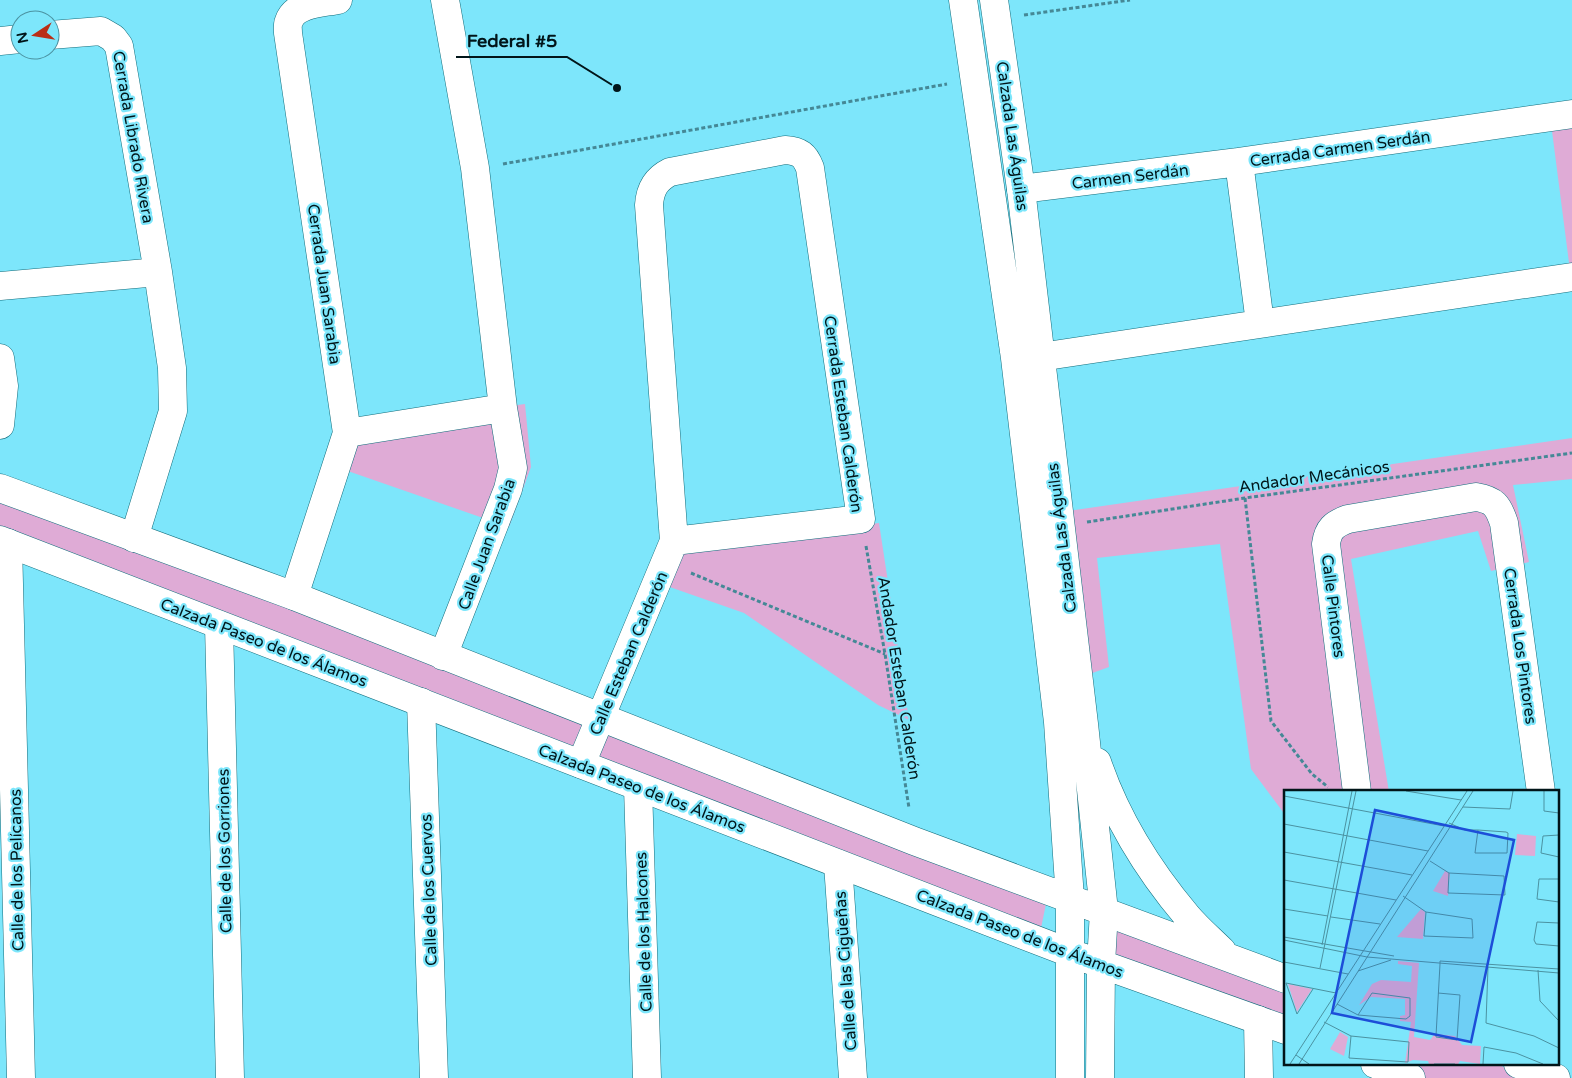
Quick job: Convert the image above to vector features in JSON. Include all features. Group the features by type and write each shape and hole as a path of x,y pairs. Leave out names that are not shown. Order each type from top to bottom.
{"street":[{"name":"Cerrada Juan Sarabia","path":"294,596 347,433 288,33 288,21 300,8 338,0"},
{"path":"347,433 503,408 475,168 444,0"},
{"name":"Calzada Las Águilas","path":"963,0 974,79 1059,526 1084,724 1104,911 1101,964 1100,1078"},
{"name":"Calzada Las Águilas","path":"996,9 1021,189 1028,357 1058,722 1070,899 1070,1078"},
{"name":"Cerrada Librado Rivera","path":"60,34 101,31 114,38 119,46 158,272 172,368 173,411 134,538"},
{"name":"Cerrada Carmen Serdán","path":"1260,323 1239,162 1572,114"},
{"name":"Cerrada Esteban Calderón","path":"785,150 801,152 806,157 810,168 861,519 670,551 649,196 660,177 670,172 785,150"},
{"name":"Carmen Serdán","path":"1021,189 1239,162"},
{"path":"0,286 158,272"},
{"path":"1028,357 1572,277"},
{"path":"0,358 4,386 0,425"},
{"name":"Calle Juan Sarabia","path":"443,656 508,489 513,468 503,408"},
{"path":"0,488 294,596 914,841 1284,978"},
{"name":"Calle Pintores","path":"1357,790 1326,544 1328,534 1336,523 1348,519 1476,497 1494,502"},
{"name":"Cerrada Los Pintores","path":"1494,502 1504,522 1541,790"},
{"name":"Calzada Paseo de los Álamos","path":"4,541 1070,953 1284,1029"},
{"name":"Calle de los Pelícanos","path":"4,541 21,1078"},
{"name":"Calle Esteban Calderón","path":"581,764 670,551"},
{"name":"Calle de los Gorriones","path":"219,624 230,1078"},
{"name":"Calle de los Cuervos","path":"421,702 434,1078"},
{"path":"1084,724 1102,776 1125,827 1154,874 1188,918 1229,958"},
{"name":"Calle de los Halcones","path":"638,787 647,1078"},
{"name":"Calle de las Cigüeñas","path":"838,864 853,1078"},
{"path":"1258,1020 1260,1078"},
{"path":"1380,1066 1411,1078"},
{"path":"1523,1066 1556,1078"}],"path":[{"path":"996,9 1130,0"},
{"path":"475,168 974,79"},
{"name":"Andador Mecánicos","path":"1059,526 1245,498 1572,453"},
{"path":"1245,498 1271,722 1312,774 1332,790"},
{"name":"Andador Esteban Calderón","path":"861,519 885,654 914,841"},
{"path":"670,551 885,654"}],"shaded area":[{"path":"1572,106 1572,286 1552,131"},
{"path":"525,404 531,467 509,527 342,469 353,427"},
{"path":"1572,438 1572,479 1513,485 1529,562 1491,571 1478,531 1351,559 1389,790 1284,790 1284,813 1251,769 1220,544 1097,558 1109,667 1087,675 1068,511"},
{"path":"0,497 1047,899 1040,933 0,531"},
{"path":"879,523 909,720 878,705 744,613 664,585 677,548"},
{"path":"1111,922 1284,985 1284,1025 1109,959"},
{"path":"1393,1066 1501,1066 1533,1078 1424,1078"}],"place":[{"name":"Federal #5","path":"617,88"}]}
